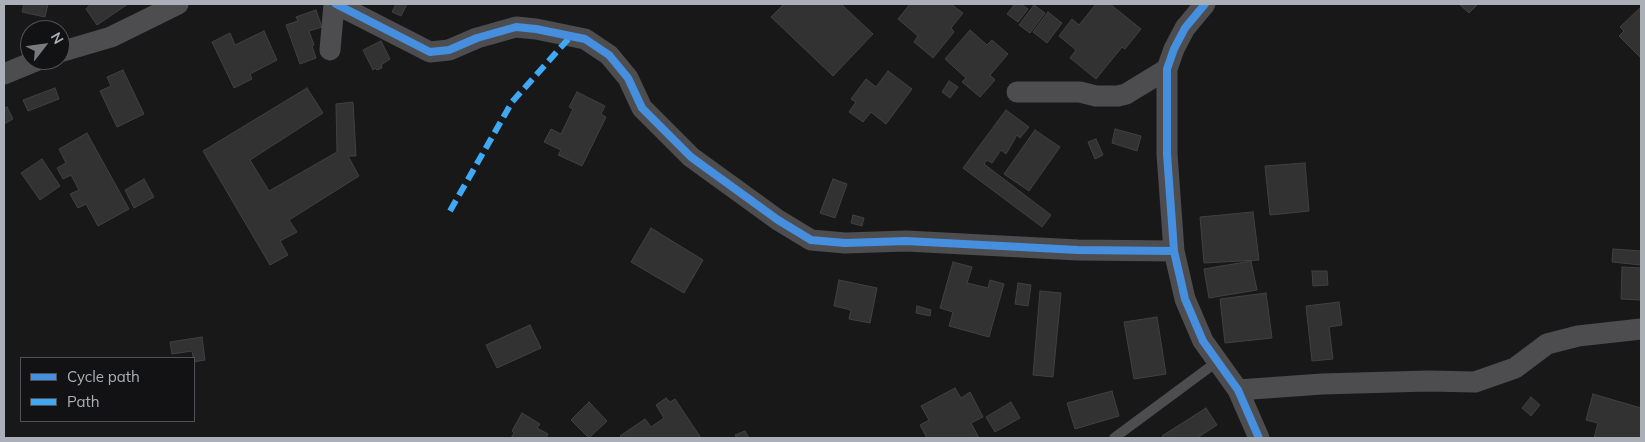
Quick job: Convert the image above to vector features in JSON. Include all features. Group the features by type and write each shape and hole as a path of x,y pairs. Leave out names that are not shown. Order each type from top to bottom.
{"street":[{"path":"70,49 111,37 178,4"},
{"path":"330,50 335,4 430,52 449,50 476,38 516,27 585,39 609,55 628,78 642,108 691,157 778,220 811,240 845,243 906,241 1078,250 1174,251"},
{"path":"1205,4 1185,28 1174,49 1167,69 1167,154 1174,251 1184,299 1203,341 1238,390 1260,438"},
{"path":"4,74 20,67"},
{"path":"1018,92 1080,92 1096,96 1118,96 1126,94 1167,69"},
{"path":"1238,390 1322,384 1418,381 1475,382 1515,368 1548,344 1578,336 1641,329"}],"lane":[{"path":"1114,438 1218,361"}],"building":[{"path":"24,4 48,4 45,17 22,12"},
{"path":"89,4 128,4 97,25 86,9"},
{"path":"396,4 407,4 401,16 392,12"},
{"path":"784,4 841,4 873,34 833,76 771,17"},
{"path":"910,4 951,4 963,13 951,28 954,32 933,58 914,42 918,36 898,19"},
{"path":"1015,4 1021,4 1028,9 1018,22 1007,14"},
{"path":"1096,4 1110,4 1141,29 1125,49 1122,47 1096,79 1070,58 1076,50 1059,36 1072,19 1079,25"},
{"path":"1459,4 1478,4 1469,13"},
{"path":"1034,5 1045,13 1030,33 1019,25"},
{"path":"1641,7 1640,57 1619,36 1624,31 1620,27"},
{"path":"316,10 322,27 309,31 316,58 300,64 286,25 298,21 296,17"},
{"path":"1048,12 1062,23 1047,43 1033,32"},
{"path":"970,30 987,45 992,40 1008,54 990,75 995,80 980,97 962,82 966,78 945,59"},
{"path":"264,31 277,60 250,74 252,79 234,88 212,42 230,33 235,45"},
{"path":"381,41 390,59 381,65 382,68 377,70 375,68 373,70 363,50"},
{"path":"123,70 144,114 117,127 100,91 111,86 107,77"},
{"path":"888,71 912,89 886,124 871,112 863,122 849,112 856,102 851,99 866,79 876,87"},
{"path":"949,81 958,87 950,98 942,92"},
{"path":"55,88 59,99 28,111 23,100"},
{"path":"307,88 323,113 250,160 269,191 337,152 336,104 353,102 356,156 348,156 359,176 289,220 297,232 280,241 288,255 270,265 203,151"},
{"path":"577,92 605,106 601,114 606,117 582,166 558,155 561,150 544,142 551,129 561,134 573,109 569,107"},
{"path":"7,107 13,119 4,124 4,108"},
{"path":"1006,110 1029,127 1020,138 1017,135 1006,154 1001,150 992,163 987,160 984,164 1051,215 1042,227 963,168"},
{"path":"1115,129 1141,136 1137,151 1112,143"},
{"path":"1035,130 1060,147 1029,191 1004,174"},
{"path":"87,133 129,209 98,226 86,204 78,208 70,194 79,190 71,175 63,179 57,168 66,163 59,149"},
{"path":"1096,139 1103,155 1095,159 1088,142"},
{"path":"42,159 60,186 40,200 21,173"},
{"path":"1305,163 1309,211 1270,215 1265,166"},
{"path":"144,179 154,197 134,208 125,190"},
{"path":"833,179 847,184 835,218 820,213"},
{"path":"1253,212 1259,260 1204,263 1200,217"},
{"path":"853,215 864,218 862,226 851,223"},
{"path":"651,228 703,260 684,293 631,262"},
{"path":"1613,249 1641,251 1641,265 1612,262"},
{"path":"1251,261 1257,290 1209,298 1204,269"},
{"path":"953,262 972,267 967,283 988,288 990,280 1004,284 989,337 949,326 953,312 940,308"},
{"path":"1622,267 1641,268 1641,300 1621,299"},
{"path":"1312,271 1327,271 1328,285 1313,286"},
{"path":"839,280 877,288 870,323 849,319 851,310 834,306"},
{"path":"1018,283 1031,285 1028,306 1015,304"},
{"path":"1040,291 1061,293 1053,377 1033,375"},
{"path":"1266,293 1272,338 1225,343 1220,299"},
{"path":"1339,302 1342,325 1329,327 1333,359 1312,361 1306,306"},
{"path":"917,306 931,310 930,316 916,313"},
{"path":"1157,317 1166,374 1134,379 1124,322"},
{"path":"530,325 541,348 497,368 486,345"},
{"path":"202,337 205,360 195,362 192,351 172,354 170,342"},
{"path":"955,388 961,398 970,392 983,417 971,423 979,438 927,438 920,425 929,420 921,406"},
{"path":"1112,391 1119,416 1075,429 1067,403"},
{"path":"1593,394 1641,408 1641,438 1594,438 1598,423 1586,420"},
{"path":"1531,397 1540,405 1531,416 1522,408"},
{"path":"666,398 670,402 675,399 701,438 622,438 620,436 645,419 651,427 664,418 656,405"},
{"path":"589,402 607,421 589,438 571,420"},
{"path":"1011,402 1020,418 995,432 986,417"},
{"path":"1206,408 1217,425 1197,438 1164,438 1162,436"},
{"path":"522,413 540,424 537,428 548,434 546,438 511,438 514,433 512,431"},
{"path":"745,431 749,438 737,438 735,435"}],"marked path":[{"path":"450,211 512,102 571,36"}],"cycle path":[{"path":"336,4 430,52 449,50 477,38 516,27 585,39 609,55 628,78 642,108 691,157 778,220 811,240 845,243 906,241 1078,250 1174,251"},
{"path":"1205,4 1185,28 1174,49 1167,69 1167,154 1174,251 1185,299 1203,341 1238,390 1259,438"}]}
